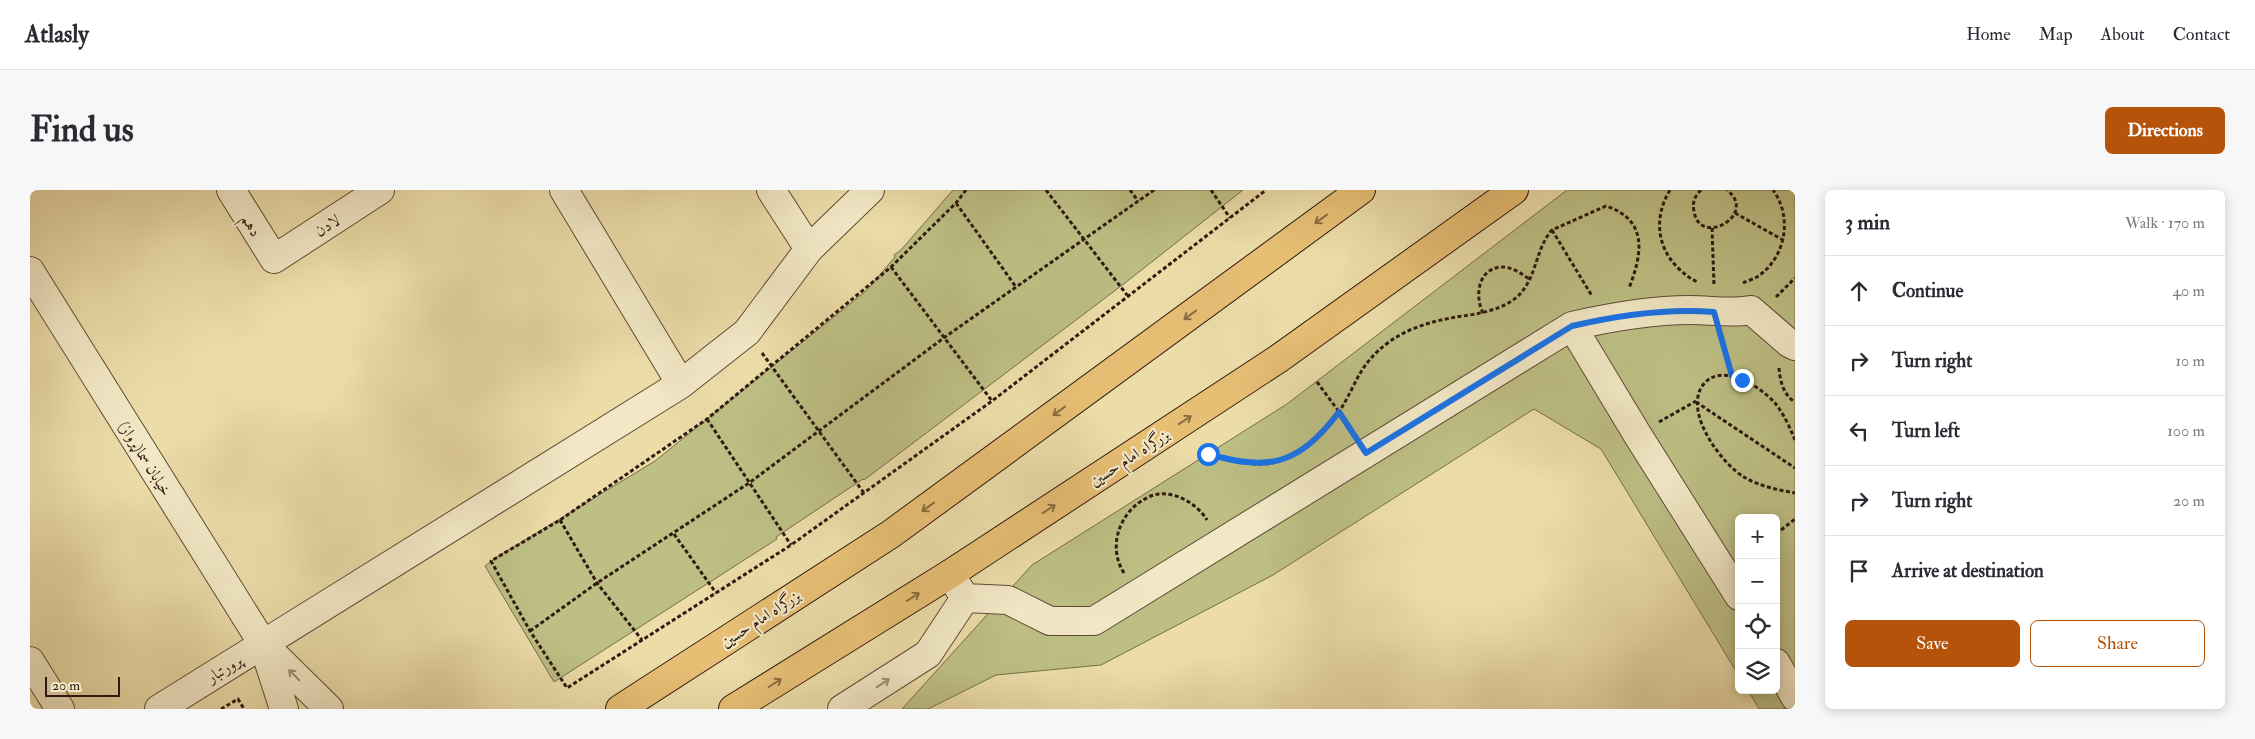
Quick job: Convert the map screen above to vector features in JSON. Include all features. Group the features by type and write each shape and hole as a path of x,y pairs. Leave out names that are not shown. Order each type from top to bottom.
{"highway":[{"name":"بزرگراه امام حسین","path":"620,709 891,534 1361,190"},
{"name":"بزرگراه امام حسین","path":"733,709 950,574 1278,359 1514,190"}],"street":[{"name":"دهم","path":"231,190 274,260"},
{"name":"لادن","path":"274,260 380,190"},
{"path":"564,190 681,384"},
{"path":"771,190 809,249"},
{"name":"پرورتبار","path":"159,709 681,384 747,332 809,249 870,190"},
{"name":"خیابان سما(پرواز)","path":"30,272 263,644"},
{"path":"965,598 1008,600 1050,621 1094,621 1572,326 1606,318 1691,310 1717,295 1733,313 1751,310 1789,343 1788,354"},
{"path":"1572,326 1637,434 1735,590"},
{"path":"950,574 965,598"},
{"path":"842,709 928,654 965,598"},
{"path":"263,644 284,709"},
{"path":"263,644 329,709"},
{"path":"30,661 60,709"},
{"path":"1780,670 1795,697"}],"path":[{"path":"966,190 956,203 891,268 707,419 560,520 491,561 530,631 567,688 791,545 992,401 1127,295 1266,190"},
{"path":"1046,190 1127,295"},
{"path":"1130,190 1138,201"},
{"path":"530,631 597,583 749,483 945,337 1154,190"},
{"path":"1211,190 1230,218"},
{"path":"1670,190 1662,203 1659,235 1669,259 1691,280 1717,295"},
{"path":"1701,190 1693,203 1694,214 1702,224 1712,228 1718,228 1728,223 1735,213 1736,203 1732,194 1727,190"},
{"path":"1741,283 1757,277 1774,260 1783,240 1785,220 1780,199 1773,190"},
{"path":"956,203 1016,287"},
{"path":"1208,454 1233,461 1265,464 1298,453 1321,435 1339,412 1362,368 1391,341 1412,329 1438,321 1483,313 1517,296 1530,279 1546,237 1552,230 1606,206 1618,210 1628,217 1638,235 1640,248 1636,270 1628,290 1606,318"},
{"path":"1735,213 1783,240"},
{"path":"1712,228 1717,295 1732,376"},
{"path":"1552,230 1588,289"},
{"path":"1483,313 1478,298 1478,291 1486,274 1500,267 1507,268 1530,279"},
{"path":"891,268 992,401"},
{"path":"747,332 864,492"},
{"path":"1788,354 1779,369 1782,385 1795,402"},
{"path":"1663,420 1696,401 1702,387 1708,380 1715,377 1732,376 1750,383 1776,404 1795,440"},
{"path":"1316,382 1339,412 1366,453"},
{"path":"1696,401 1795,466"},
{"path":"1696,401 1701,420 1711,442 1725,461 1744,477 1776,489 1795,493"},
{"path":"707,419 791,545"},
{"path":"1137,594 1121,568 1116,556 1116,544 1119,528 1129,511 1152,495 1169,495 1190,501 1203,513 1221,543"},
{"path":"1780,531 1795,519"},
{"path":"560,520 597,583 642,640"},
{"path":"674,534 716,593"},
{"path":"220,709 238,699 244,709"}],"green space":[{"path":"953,190 1243,190 1125,283 864,480 776,537 777,539 554,682 485,566 655,461 866,291 895,257 894,255 901,250"},
{"path":"1567,190 1795,190 1795,709 1759,709 1750,694 1780,694 1780,514 1735,514 1735,669 1601,449 1534,409 1273,575 1101,665 996,675 928,709 902,709 1032,565 1287,404"}],"route":[{"path":"1208,454 1233,461 1265,464 1298,453 1321,435 1339,412 1357,436 1366,453 1572,326 1606,318 1655,312 1691,310 1714,312 1732,376 1742,380"}]}
